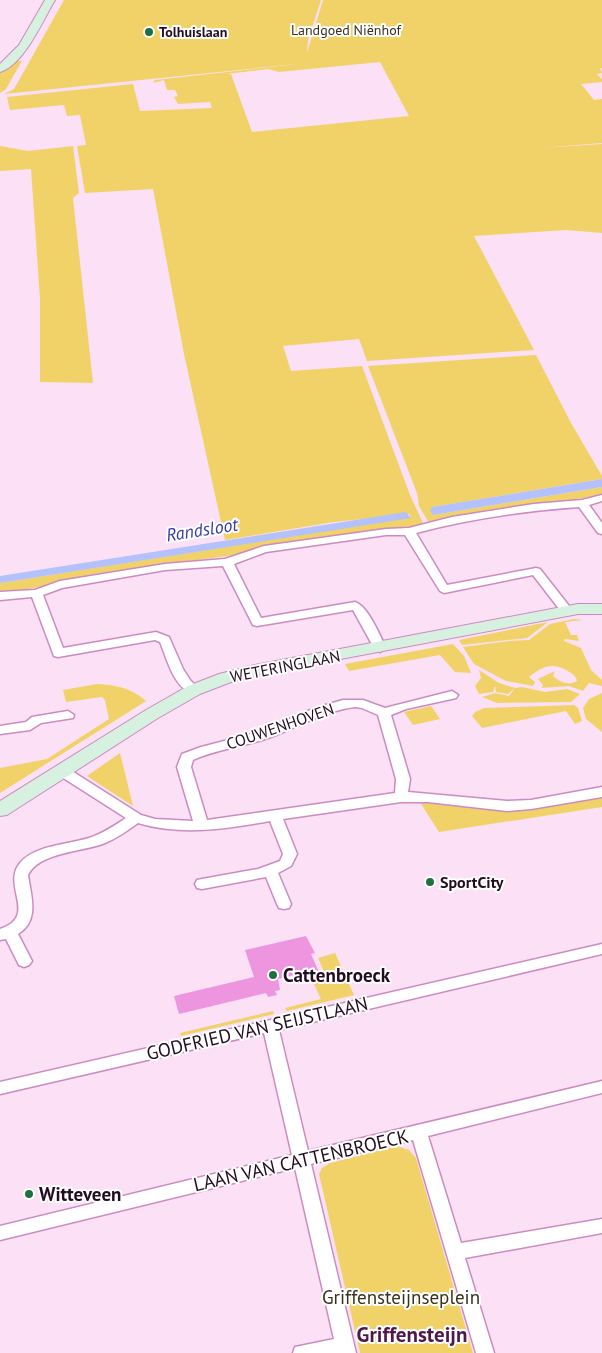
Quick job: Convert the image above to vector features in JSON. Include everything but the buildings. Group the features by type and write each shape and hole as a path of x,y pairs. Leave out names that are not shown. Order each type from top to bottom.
{"street":[{"path":"0,69 12,59 25,43 50,0"},
{"path":"0,596 38,593 60,585 156,569 227,562 264,549 386,532 409,531 452,520 534,507 582,503 602,498"},
{"path":"582,503 602,531"},
{"path":"409,531 444,589 536,571 567,611"},
{"path":"227,562 257,622 355,606 359,609 380,648"},
{"path":"38,593 58,653 156,636 161,637 165,640 185,682 194,690"},
{"name":"WETERINGLAAN","path":"0,810 144,719 194,690 225,678 255,670 380,648 567,611 602,609"},
{"path":"401,797 403,779 384,713 403,706 452,695"},
{"name":"COUWENHOVEN","path":"200,825 184,767 187,757 200,751 265,735 314,712 333,706 358,703 369,705 384,713"},
{"path":"0,730 30,726 37,720 68,715"},
{"path":"62,771 136,818 157,824 200,825 401,797 421,796 484,805 510,806 602,792"},
{"path":"202,884 270,870 289,860 290,854 275,816"},
{"path":"4,934 16,929 25,920 26,914 21,875 22,870 29,862 40,856 100,840 136,818"},
{"path":"270,870 284,904"},
{"path":"4,934 16,943 24,961"},
{"name":"GODFRIED VAN SEIJSTLAAN","path":"0,1088 602,949"},
{"path":"270,1025 346,1349 302,1353"},
{"name":"LAAN VAN CATTENBROECK","path":"0,1233 302,1158 602,1087"},
{"path":"418,1132 485,1353"},
{"path":"454,1252 602,1226"}],"green space":[{"name":"Landgoed Niënhof","path":"64,0 321,0 308,40 307,53 323,0 602,0 602,68 600,68 602,73 597,74 602,79 602,82 581,84 594,100 602,99 602,143 540,148 602,144 602,233 566,230 474,236 534,350 367,361 359,339 283,346 291,371 362,366 410,495 423,523 422,525 310,540 228,556 165,564 96,575 24,590 0,592 0,583 411,517 409,514 334,522 225,540 184,354 153,189 85,193 77,146 86,145 80,115 67,116 64,105 10,110 7,97 133,84 140,111 212,108 210,102 178,104 174,97 178,96 175,90 167,90 164,80 153,83 155,80 306,63 4,94 14,89","holes":["380,62 409,116 252,132 231,74 226,74 268,69 279,72"]},
{"path":"18,61 22,61 6,89 0,93 0,72"},
{"path":"0,146 28,151 73,146 79,193 73,198 93,383 40,382 40,299 31,169 0,171"},
{"path":"536,355 602,479 432,507 433,515 602,487 602,495 429,523 419,506 417,493 368,366"},
{"path":"574,619 583,620 565,622 571,635 577,635 579,641 565,639 564,641 581,648 591,670 602,680 602,686 589,683 583,691 569,686 541,688 543,685 538,679 555,671 553,676 561,682 571,683 577,681 566,670 556,666 542,668 529,677 535,682 533,686 506,681 474,664 463,647 529,640 550,624"},
{"path":"548,622 527,638 462,645 459,640"},
{"path":"453,644 464,656 471,673 455,672 440,655 349,671 345,664"},
{"path":"479,670 499,683 515,688 508,694 496,692 495,686 493,692 479,694 475,686 481,678"},
{"path":"97,684 123,688 135,693 146,701 0,793 0,768 47,759 109,719 105,700 102,697 66,702 63,690"},
{"path":"522,687 545,692 567,689 580,694 571,702 497,703 482,697 495,693 509,696 515,688"},
{"path":"602,693 602,732 586,719 583,708 589,699"},
{"path":"574,705 578,708 582,721 575,724 566,711 482,728 472,716 475,712 484,708"},
{"path":"431,706 440,719 413,725 404,712"},
{"path":"120,753 133,806 87,776"},
{"path":"602,796 602,807 439,832 418,799 468,806"},
{"path":"335,953 354,995 287,1011 285,1008 321,999 313,982 305,984 303,979 325,974 318,958"},
{"path":"273,1011 274,1014 181,1036 180,1033"},
{"name":"Griffensteijnseplein","path":"397,1146 409,1150 416,1158 473,1353 360,1353 319,1174 322,1168 330,1163"}],"water":[{"path":"602,479 602,487 433,515 430,511 432,507"},
{"path":"406,512 411,518 0,583 0,576"}],"place":[{"name":"Tolhuislaan","path":"149,32"},
{"name":"SportCity","path":"430,882"},
{"name":"Cattenbroeck","path":"273,975"},
{"name":"Witteveen","path":"29,1194"}],"district":[{"name":"Griffensteijn","path":"412,1335"}],"water label":[{"name":"Randsloot","path":"202,530"}]}
